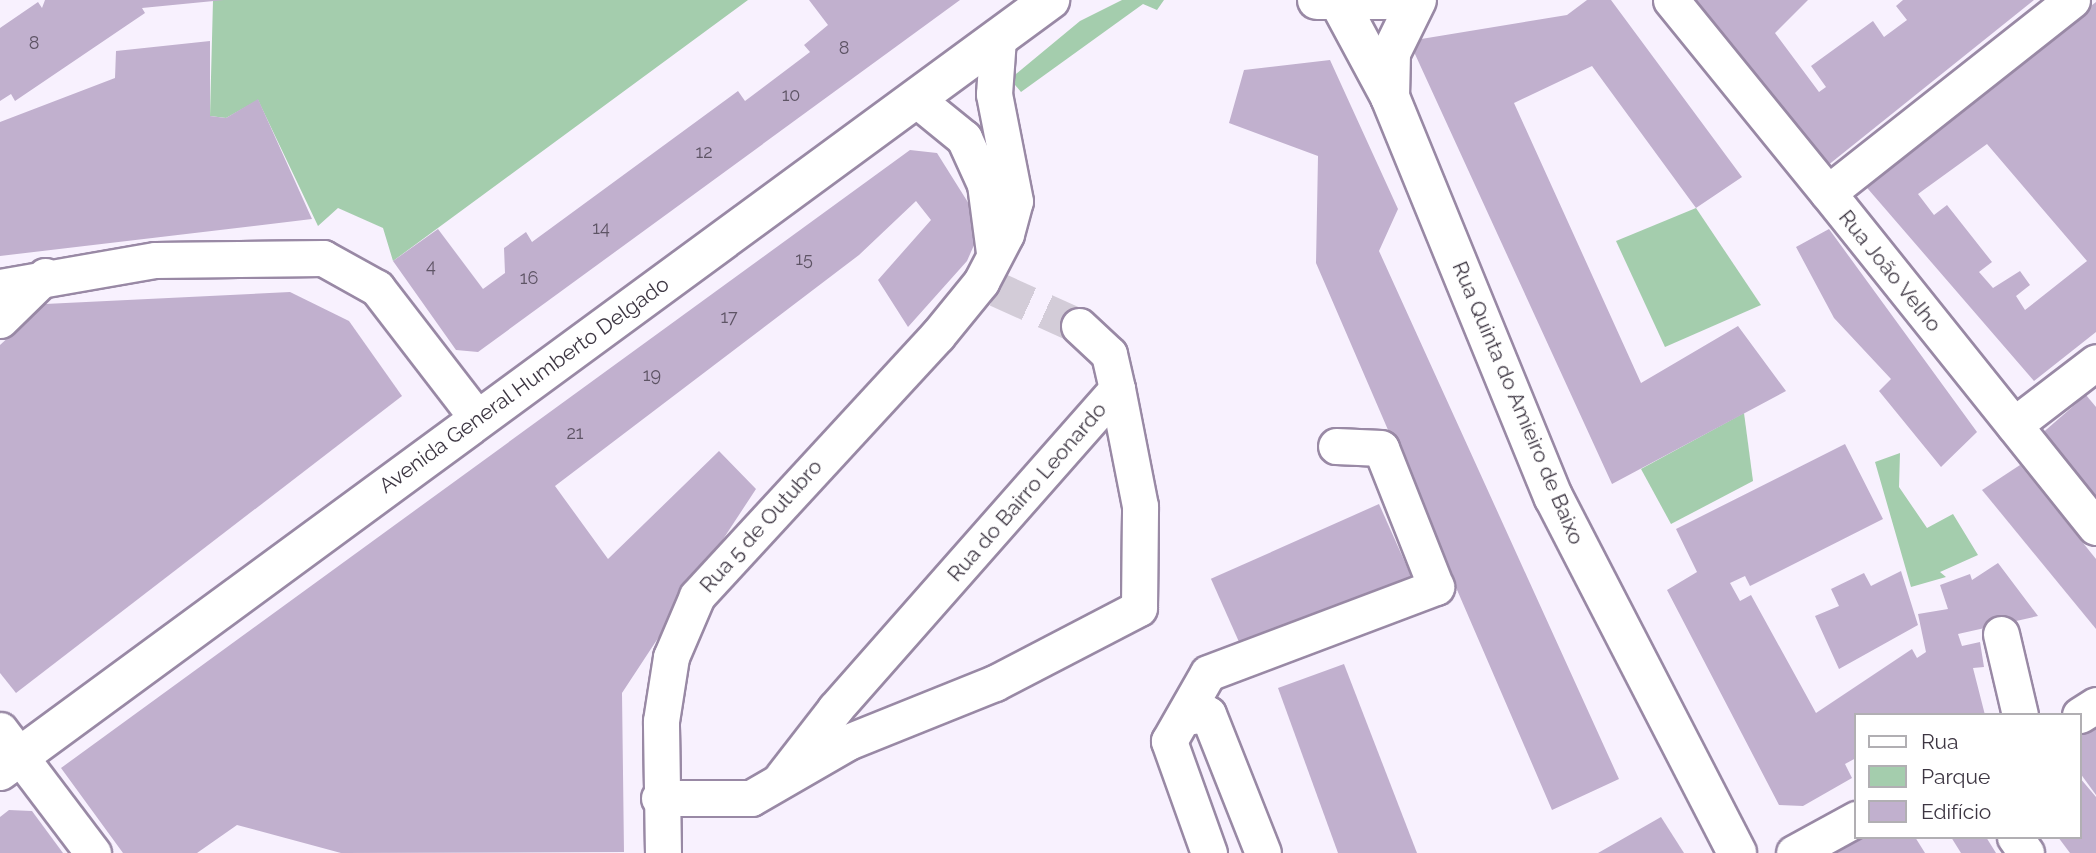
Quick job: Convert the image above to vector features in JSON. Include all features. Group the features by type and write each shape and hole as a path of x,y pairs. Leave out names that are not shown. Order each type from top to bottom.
{"main road":[{"name":"Avenida General Humberto Delgado","path":"7,753 477,418 1050,0"},
{"path":"1327,2 1386,0"},
{"name":"Rua Quinta do Amieiro de Baixo","path":"1390,97 1391,53 1417,0"},
{"name":"Rua Quinta do Amieiro de Baixo","path":"1327,2 1390,97 1554,498 1737,853"}],"street":[{"path":"1671,0 1828,193"},
{"name":"Rua João Velho","path":"2072,0 1828,193 2096,527"},
{"name":"Rua 5 de Outubro","path":"663,853 659,798 671,657 697,596 991,275 1015,201 994,94 998,38"},
{"path":"929,89 940,91 957,131 985,184 991,275"},
{"path":"0,287 47,275 155,260 323,258 377,288 477,418"},
{"path":"0,320 47,275"},
{"path":"1079,326 1109,354 1117,389"},
{"path":"2014,425 2096,362"},
{"name":"Rua do Bairro Leonardo","path":"783,776 848,742 995,683 1139,608 1140,506 1117,389"},
{"name":"Rua do Bairro Leonardo","path":"783,776 835,709 1117,389"},
{"path":"1209,853 1169,741 1186,717 1208,673 1436,587 1381,448 1336,446"},
{"path":"2001,634 2020,713"},
{"path":"1186,717 1208,714 1263,853"},
{"path":"7,753 93,853"},
{"path":"659,798 751,798 783,776"},
{"path":"1794,853 1854,820"}],"green space":[{"path":"213,0 748,0 393,261 383,228 338,208 318,226 258,100 226,118 210,116"},
{"path":"1122,0 1164,0 1157,10 1143,4 1021,92 1010,79 1080,21"},
{"path":"1696,208 1761,305 1665,347 1616,241"},
{"path":"1744,413 1753,481 1671,524 1641,469"},
{"path":"1900,453 1899,487 1927,528 1953,514 1978,555 1940,572 1946,577 1911,587 1875,462"}],"building":[{"path":"45,0 224,0 142,8 145,13 15,101 11,94 0,101 0,28 38,2 42,8"},
{"path":"809,0 960,0 478,352 456,350 393,261 438,229 483,289 505,273 504,248 526,232 532,242 738,91 745,101 810,52 804,45 828,25"},
{"path":"1587,0 1611,0 1742,177 1696,208 1592,66 1514,103 1641,383 1738,326 1786,391 1612,484 1409,41 1567,15"},
{"path":"1691,0 1808,0 1775,33 1819,92 1826,87 1811,66 1873,21 1884,37 1907,20 1896,6 1903,0 2034,0 1822,170"},
{"path":"2096,2 2096,332 2034,381 1862,182","holes":["1987,144 2087,261 2025,310 2016,296 2030,285 2020,271 1993,288 1979,272 1992,262 1947,205 1934,215 1918,194"]},
{"path":"210,41 210,116 226,118 258,99 312,219 0,256 0,122 115,78 116,51"},
{"path":"1330,60 1398,209 1379,251 1619,779 1552,810 1316,263 1318,156 1229,123 1244,70"},
{"path":"910,150 937,153 969,204 978,236 967,261 908,327 878,280 931,220 916,201 859,255 555,486 608,559 719,451 756,489 622,693 624,852 341,853 237,825 197,853 123,853 61,768"},
{"path":"1829,229 1977,432 1941,467 1879,391 1891,379 1834,318 1796,247"},
{"path":"290,292 349,321 402,396 16,693 0,673 0,345 45,304"},
{"path":"2086,395 2096,407 2096,503 2039,436"},
{"path":"1845,444 1883,519 1750,586 1745,576 1730,583 1740,601 1751,595 1816,713 1912,649 1917,658 1926,652 1918,614 1948,609 1940,585 1970,574 1972,580 1998,563 2038,616 1958,634 1962,646 1980,642 1984,667 1973,668 1984,713 1854,713 1854,759 1845,764 1852,778 1803,806 1779,805 1667,590 1697,572 1676,529"},
{"path":"2020,465 2096,559 2096,629 1982,490"},
{"path":"1379,504 1418,593 1250,667 1211,579"},
{"path":"1901,571 1918,625 1839,669 1815,616 1839,606 1831,589 1864,573 1871,586"},
{"path":"1344,664 1417,853 1338,853 1278,688"},
{"path":"2096,723 2096,795 2082,776 2082,734"},
{"path":"2082,780 2096,797 2096,853 2070,853 2060,839 2082,839"},
{"path":"9,810 32,811 63,853 0,853 0,817"},
{"path":"1661,817 1684,853 1598,853"},
{"path":"1856,839 1916,839 1925,853 1833,853"},
{"path":"1952,839 1987,839 1996,853 1961,853"}],"tunnel":[{"path":"997,289 1079,326"}]}
